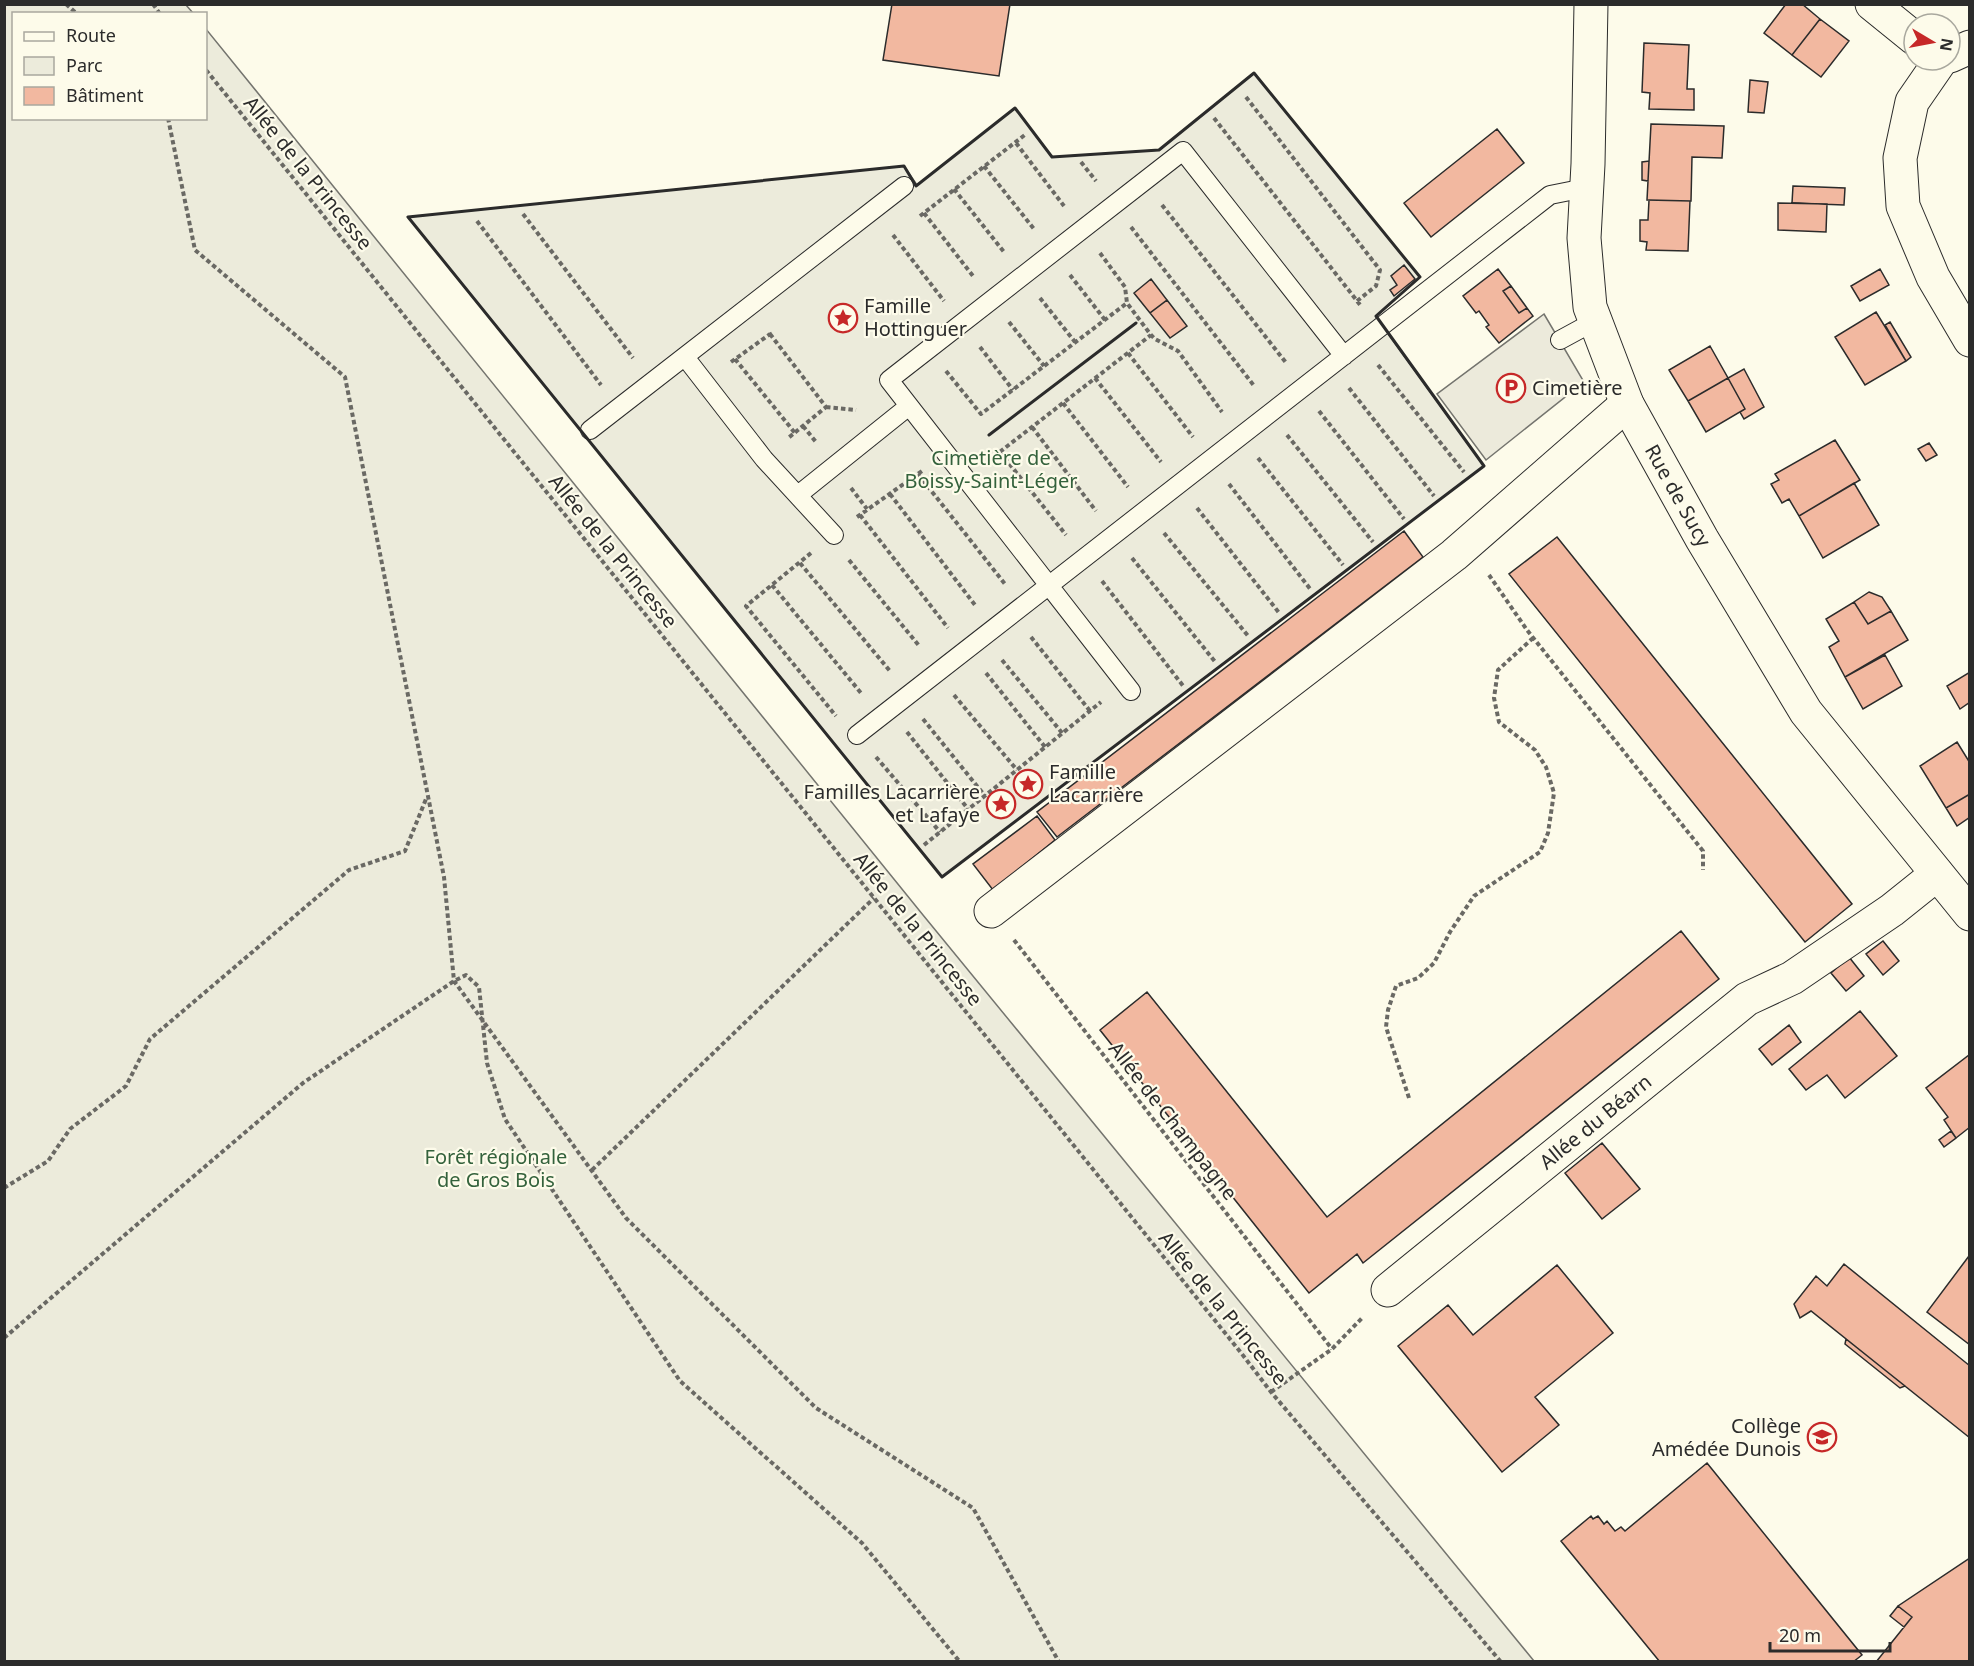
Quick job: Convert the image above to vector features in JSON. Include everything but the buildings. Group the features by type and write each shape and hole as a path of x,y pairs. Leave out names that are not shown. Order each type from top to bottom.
{"street":[{"name":"Rue de Sucy","path":"1591,4 1588,165 1584,238 1590,307 1628,404 1702,539 1806,712 1970,914"},
{"path":"1872,4 1902,28"},
{"path":"1933,72 1912,102 1900,158 1903,206 1933,277 1970,340"},
{"path":"991,911 1454,555 1628,404"},
{"name":"Allée du Béarn","path":"1388,1290 1746,999 1792,978 1893,910 1937,874"}],"lane":[{"path":"1128,687 889,380 1183,152 1338,361"},
{"path":"590,430 904,186"},
{"path":"858,735 1550,195 1585,188"},
{"path":"1560,340 1595,321"},
{"path":"685,357 764,459 832,536"},
{"path":"798,495 909,406"}],"path":[{"name":"Allée de la Princesse","path":"207,71 1242,1353 1271,1392 1501,1662"},
{"path":"1246,97 1380,270 1376,286 1357,301"},
{"path":"1214,118 1379,329"},
{"path":"168,120 195,250 345,377 444,877 454,981 627,1218 816,1408 974,1508 1059,1662"},
{"path":"916,218 1026,134"},
{"path":"1016,142 1125,287 1127,303 1151,335 1178,351 1240,437 1343,566"},
{"path":"1081,162 1373,542"},
{"path":"1144,182 1404,519"},
{"path":"523,214 652,382"},
{"path":"477,221 619,408"},
{"path":"885,242 901,229"},
{"path":"928,349 981,414 1127,303"},
{"path":"764,459 826,407 770,333"},
{"path":"984,464 1151,335"},
{"path":"1360,343 1464,472"},
{"path":"735,359 795,433"},
{"path":"1338,361 1434,496"},
{"path":"940,832 858,735 848,731 746,606 832,536 947,454"},
{"path":"918,474 1090,711"},
{"path":"890,494 1063,734"},
{"path":"860,515 1045,747"},
{"path":"1479,533 1489,575 1533,638 1703,851 1703,870"},
{"path":"832,536 1017,770"},
{"path":"800,563 985,796"},
{"path":"772,585 968,809"},
{"path":"1409,1098 1386,1027 1388,1010 1396,986 1418,978 1434,963 1450,932 1474,896 1540,852 1548,833 1554,793 1546,767 1535,750 1499,722 1494,698 1498,670 1533,638"},
{"path":"924,845 1090,711 1128,687"},
{"path":"4,1188 48,1161 70,1129 126,1086 150,1039 349,870 405,851 426,799"},
{"path":"591,1170 874,898"},
{"name":"Allée de Champagne","path":"991,911 1332,1349"},
{"path":"4,1338 303,1083 466,975 479,987 487,1063 505,1119 680,1381 862,1543 960,1662"},
{"path":"1271,1392 1332,1349 1388,1290"}],"green space":[{"name":"Forêt régionale de Gros Bois","path":"5,4 186,5 192,12 12,12 12,120 207,120 207,30 923,915 1534,1661 5,1661"},
{"name":"Cimetière de Boissy-Saint-Léger","path":"1254,73 1420,277 1376,317 1484,466 942,877 408,217 904,166 917,185 1015,108 1052,157 1159,150"}],"shaded area":[{"name":"Cimetière","path":"1544,314 1584,382 1486,460 1437,394"}],"wall":[{"path":"1254,73 1420,277 1376,316 1484,466 942,877 408,217 904,166 916,186 1015,108 1052,157 1159,150 1254,73"},
{"path":"989,435 1136,323"}],"place":[{"name":"Famille Hottinguer","path":"843,318"},
{"name":"Cimetière","path":"1511,388"},
{"name":"Famille Lacarrière","path":"1028,784"},
{"name":"Familles Lacarrière et Lafaye","path":"1001,804"},
{"name":"Collège Amédée Dunois","path":"1822,1437"}]}
